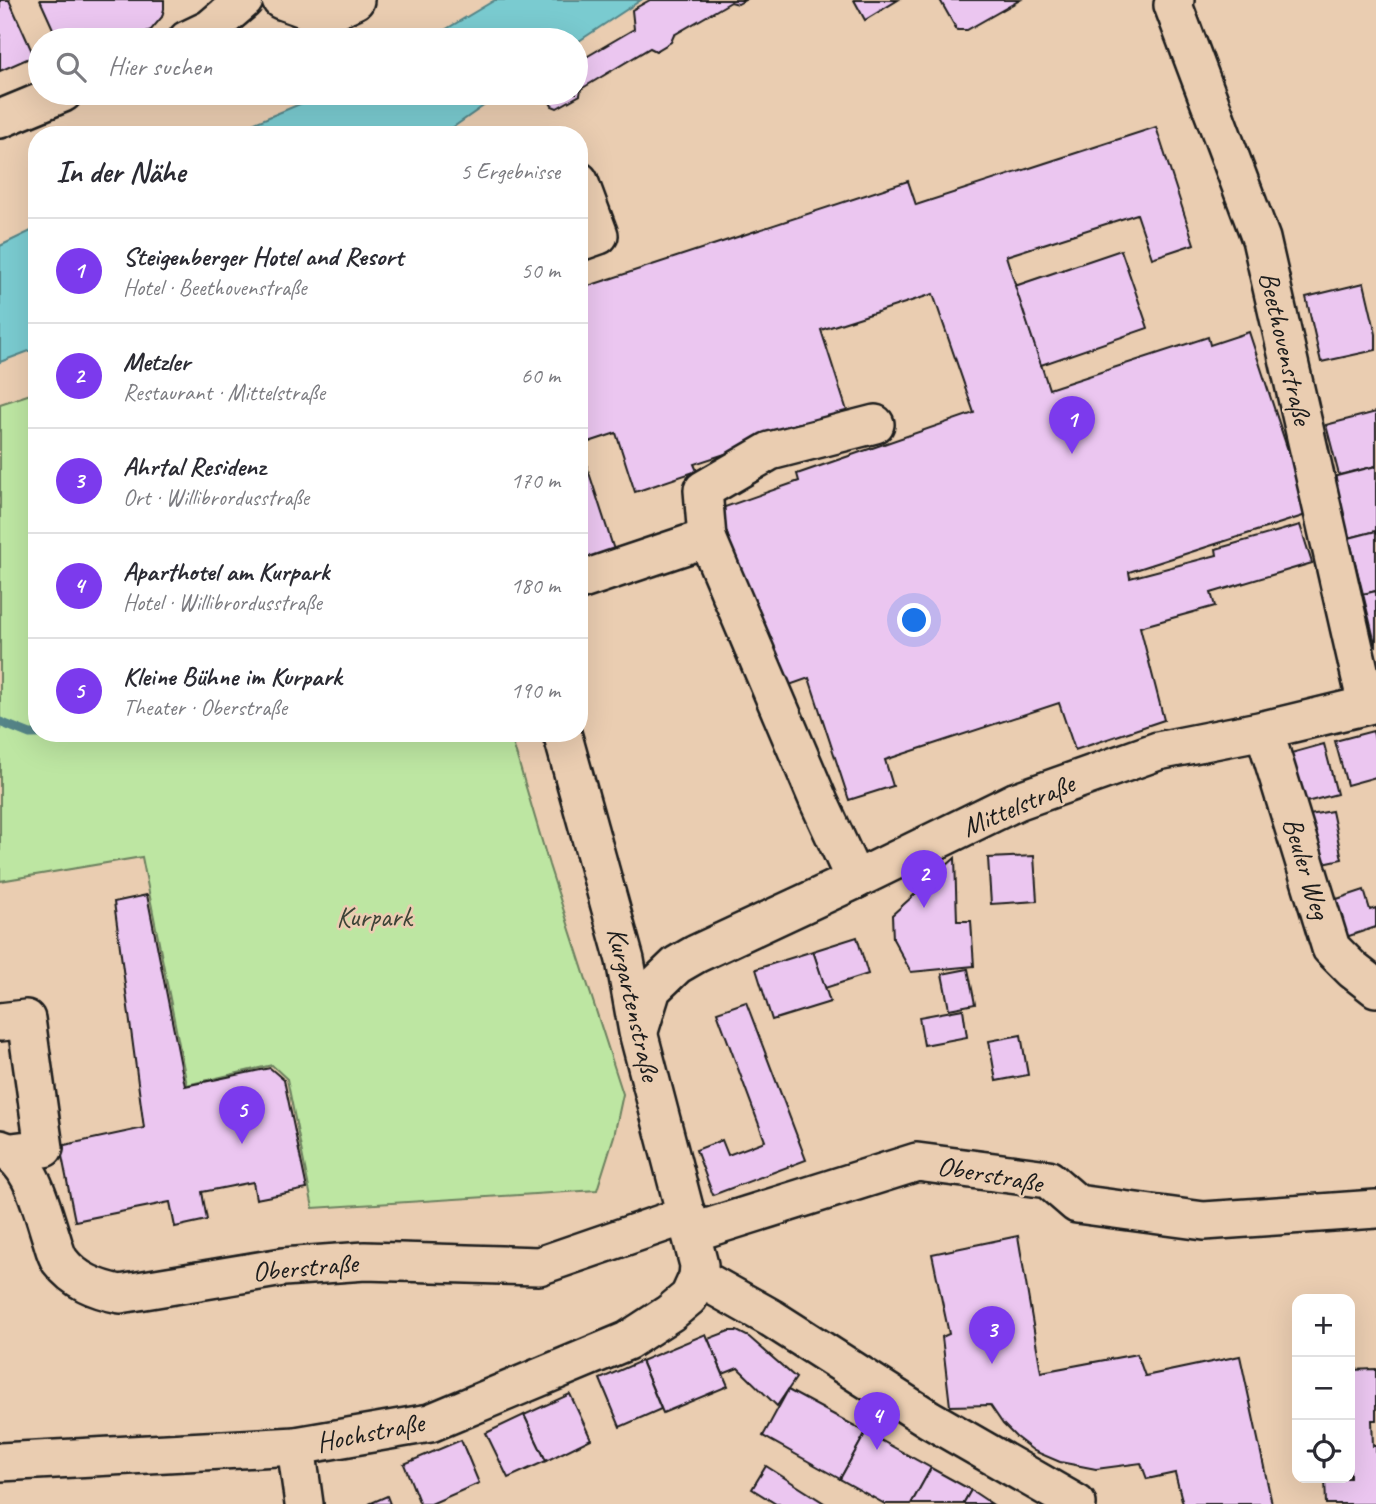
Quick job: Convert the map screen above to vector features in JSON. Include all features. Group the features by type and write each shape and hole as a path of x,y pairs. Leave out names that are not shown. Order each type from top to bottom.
{"street":[{"path":"211,28 244,0"},
{"path":"281,0 323,15 355,0"},
{"name":"Beethovenstraße","path":"1175,0 1173,5 1261,239 1371,704"},
{"path":"0,119 34,105"},
{"path":"588,205 599,235 588,239"},
{"path":"855,880 707,538 703,489 771,451 875,424"},
{"path":"588,578 707,538"},
{"name":"Mittelstraße","path":"638,1032 652,989 677,965 1017,801 1158,751 1264,730 1371,704"},
{"name":"Beuler Weg","path":"1264,730 1331,948 1353,971 1376,988"},
{"name":"Kurgartenstraße","path":"564,742 625,960 638,1032 699,1265 698,1277"},
{"path":"0,1022 26,1019 44,1148 6,1151"},
{"name":"Oberstraße","path":"6,1151 28,1172 58,1259 77,1278 95,1289 120,1294 239,1273 365,1261 539,1266 917,1162 1048,1179 1077,1204 1204,1222 1376,1209"},
{"path":"698,1277 771,1318 929,1419 1077,1504"},
{"name":"Hochstraße","path":"0,1462 296,1446 430,1423 627,1341 689,1297 698,1277"},
{"path":"296,1446 304,1504"}],"green space":[{"name":"Kurpark","path":"28,395 28,742 513,742 549,865 623,1094 614,1136 597,1190 313,1208 287,1079 272,1065 187,1085 142,857 0,881 0,404"}],"water":[{"path":"495,0 641,0 588,35 588,28 448,28"},
{"path":"297,105 485,105 455,126 247,126"},
{"path":"28,232 28,351 0,362 0,246"}],"building":[{"path":"0,0 9,0 28,43 28,59 0,71"},
{"path":"40,0 164,0 162,17 153,28 53,28"},
{"path":"650,0 745,0 738,4 731,2 674,35 671,42 656,51 650,48 588,85 588,56 634,29 632,10"},
{"path":"854,0 898,0 865,20"},
{"path":"940,0 1020,0 967,30 957,30"},
{"path":"1156,127 1194,244 1152,258 1137,214 1006,256 1049,389 1208,337 1210,345 1249,332 1309,514 1129,572 1130,578 1217,555 1216,549 1300,525 1312,563 1211,593 1215,606 1140,627 1164,720 1075,750 1059,703 885,760 893,786 849,800 809,678 778,689 719,509 799,481 797,474 974,413 933,294 821,330 848,414 694,464 697,471 635,492 616,433 588,442 588,286 908,181 916,205"},
{"path":"1121,250 1148,328 1041,365 1015,286"},
{"path":"1364,283 1376,334 1376,350 1321,362 1306,297"},
{"path":"1376,412 1376,466 1339,475 1326,425"},
{"path":"1376,466 1376,531 1349,538 1333,477"},
{"path":"588,470 615,553 588,562"},
{"path":"1376,531 1376,591 1363,594 1349,538"},
{"path":"1376,591 1376,647 1363,594"},
{"path":"1373,731 1376,744 1376,777 1347,785 1335,741"},
{"path":"1324,744 1337,794 1291,806 1277,757"},
{"path":"1332,811 1342,859 1314,865 1304,816"},
{"path":"1034,856 1037,901 991,904 988,858"},
{"path":"955,858 957,921 971,921 974,966 911,972 893,939 892,915"},
{"path":"1364,890 1370,910 1376,908 1376,927 1346,937 1334,900"},
{"path":"147,895 185,1086 270,1068 284,1080 307,1189 256,1199 253,1182 202,1192 207,1220 175,1227 170,1202 75,1221 60,1146 144,1128 114,902"},
{"path":"857,937 868,974 825,988 813,951"},
{"path":"813,951 830,1002 772,1020 756,969"},
{"path":"968,969 975,1004 949,1009 942,974"},
{"path":"746,1002 806,1160 713,1195 696,1150 722,1140 728,1155 765,1141 717,1012"},
{"path":"963,1009 967,1037 924,1045 919,1017"},
{"path":"1021,1035 1028,1075 996,1081 989,1041"},
{"path":"1018,1236 1041,1372 1137,1354 1145,1376 1240,1356 1272,1504 1183,1504 1175,1473 1147,1479 1141,1463 1096,1469 1060,1462 1034,1451 1016,1437 990,1405 950,1406 942,1337 949,1334 932,1254"},
{"path":"729,1331 737,1331 749,1337 796,1378 777,1406 738,1368 723,1374 708,1339"},
{"path":"706,1334 728,1386 663,1413 641,1361"},
{"path":"641,1361 661,1409 620,1427 600,1379"},
{"path":"1376,1369 1376,1420 1372,1420 1373,1446 1376,1446 1376,1504 1326,1504 1325,1483 1355,1483 1355,1370"},
{"path":"788,1390 866,1432 840,1479 763,1436"},
{"path":"570,1394 591,1439 546,1461 524,1415"},
{"path":"524,1415 546,1461 508,1478 486,1433"},
{"path":"866,1432 931,1468 911,1504 885,1504 840,1479"},
{"path":"461,1440 479,1483 431,1504 420,1504 404,1464"},
{"path":"766,1466 824,1503 776,1504 752,1489"},
{"path":"931,1468 971,1490 963,1504 911,1504"},
{"path":"971,1490 992,1504 963,1504"},
{"path":"387,1496 390,1504 369,1504"}],"waterway":[{"path":"0,722 28,733"}],"place":[{"name":"Steigenberger Hotel and Resort","path":"1072,454"},
{"name":"Metzler","path":"924,908"},
{"name":"Kleine Bühne im Kurpark","path":"242,1144"},
{"name":"Ahrtal Residenz","path":"992,1364"},
{"name":"Aparthotel am Kurpark","path":"877,1450"}]}
